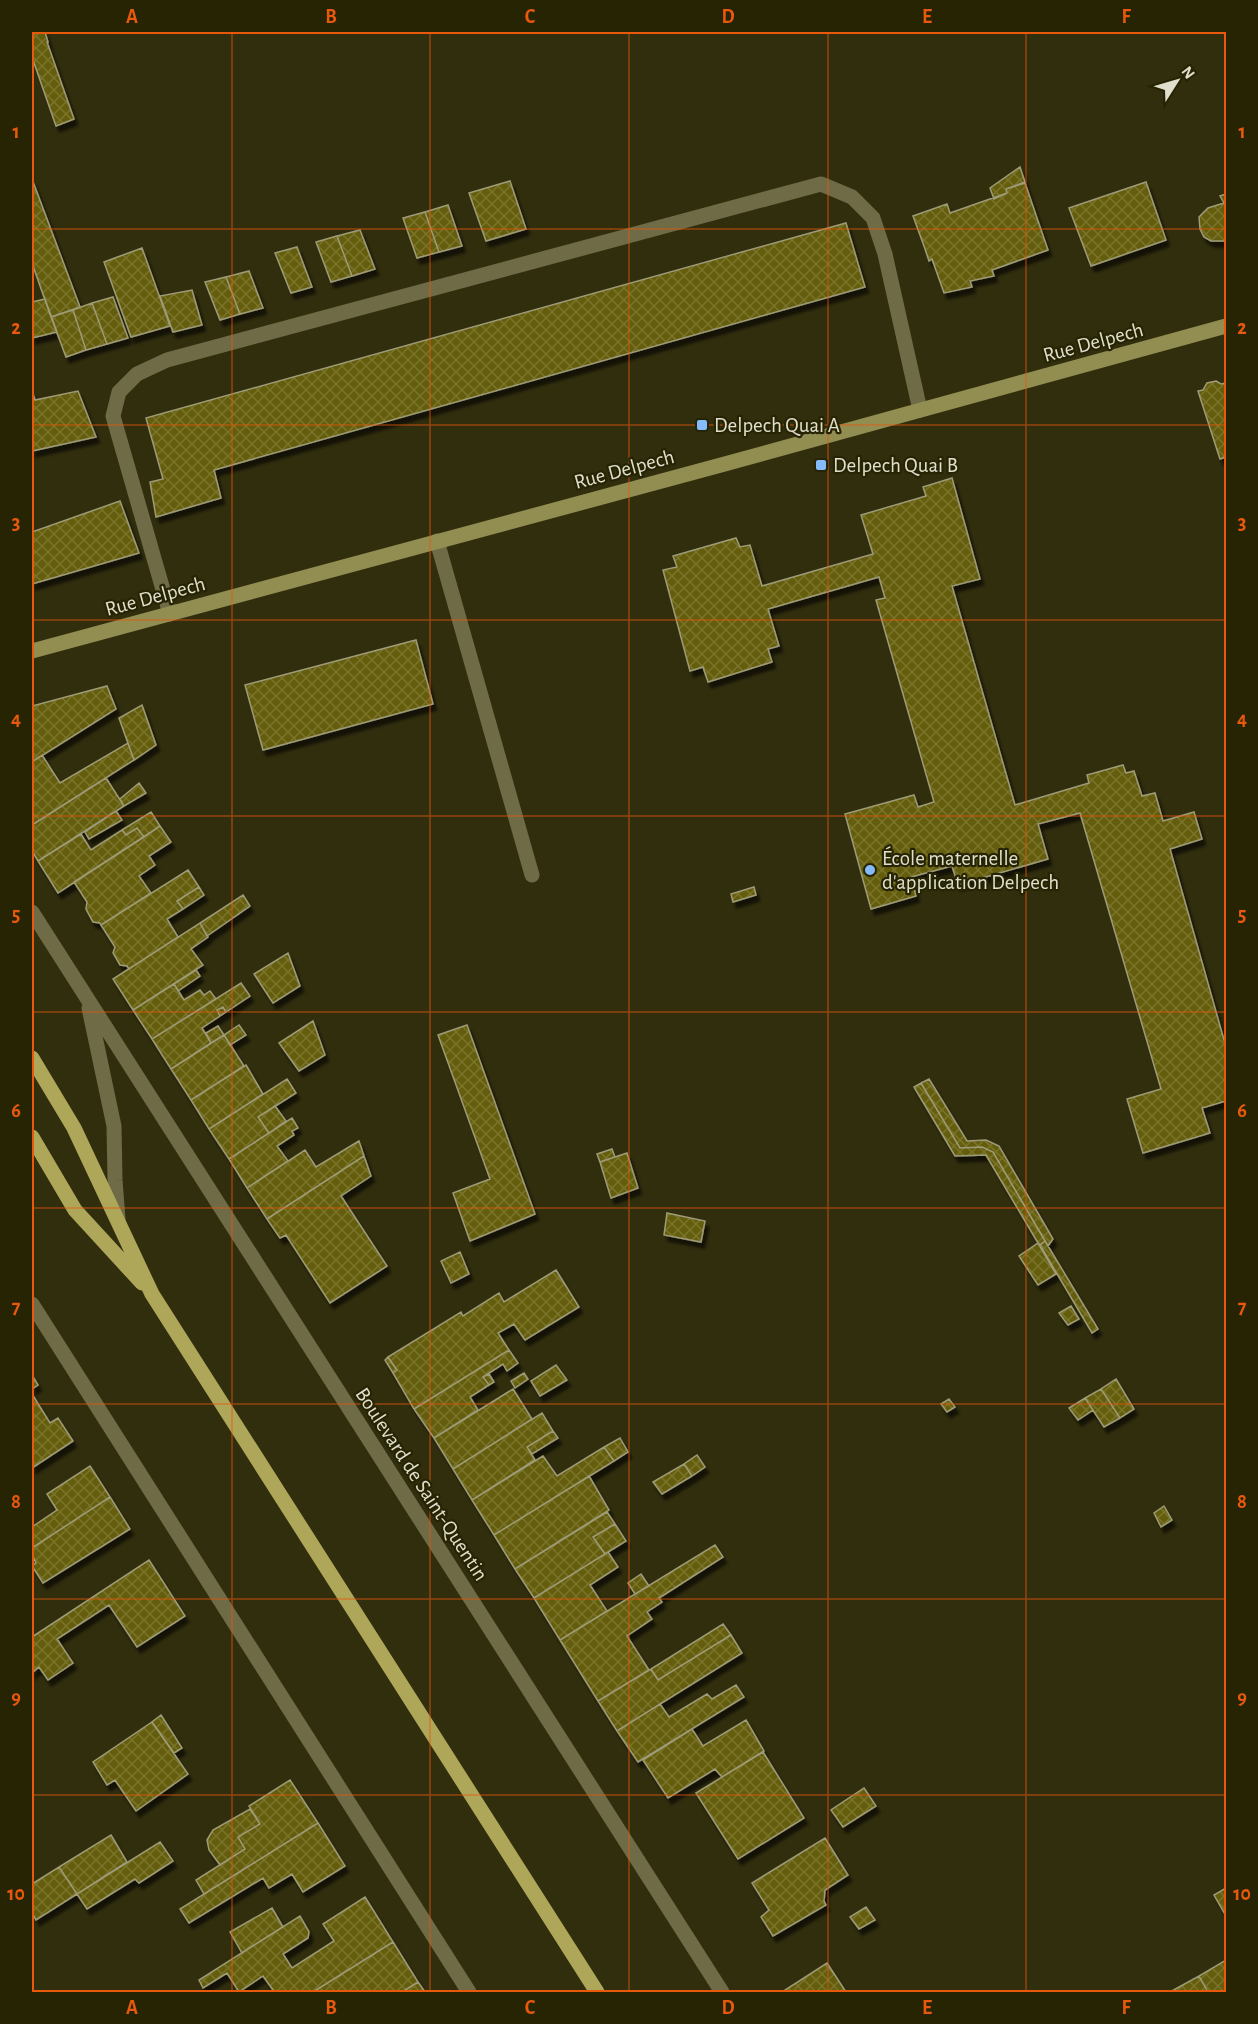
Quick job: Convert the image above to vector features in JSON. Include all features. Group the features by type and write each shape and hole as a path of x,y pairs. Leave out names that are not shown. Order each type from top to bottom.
{"main road":[{"name":"Boulevard de Saint-Quentin","path":"32,1058 74,1128 152,1294 597,1992"},
{"name":"Boulevard de Saint-Quentin","path":"32,1137 75,1210 152,1294"}],"street":[{"path":"170,614 112,416 119,392 137,374 167,360 821,184 852,197 873,218 885,254 920,410"},
{"name":"Rue Delpech","path":"32,651 1227,326"},
{"path":"437,541 532,875"},
{"name":"Boulevard de Saint-Quentin","path":"32,912 722,1992"},
{"name":"Boulevard de Saint-Quentin","path":"87,999 114,1126 118,1222"},
{"path":"32,1304 469,1992"}],"building":[{"path":"32,32 45,32 74,119 56,126 32,57"},
{"path":"1020,167 1025,182 1006,189 1007,193 994,199 990,188"},
{"path":"32,179 80,307 51,317 32,263"},
{"path":"510,181 526,229 486,241 469,193"},
{"path":"1146,182 1166,240 1091,266 1069,208"},
{"path":"1025,183 1048,250 992,270 994,276 970,281 972,287 944,293 932,259 929,261 913,216 947,204 950,213 1007,193 1006,189"},
{"path":"1226,194 1226,241 1211,241 1204,237 1200,229 1199,217 1208,208 1224,203 1220,196"},
{"path":"448,205 462,246 439,252 425,212"},
{"path":"425,212 439,252 417,258 403,218"},
{"path":"846,223 865,287 214,470 221,498 156,517 150,482 163,479 146,418"},
{"path":"360,230 375,269 352,276 337,236"},
{"path":"337,236 352,276 331,282 316,242"},
{"path":"297,247 312,287 291,293 275,253"},
{"path":"142,248 170,326 131,337 104,262"},
{"path":"249,271 263,308 240,314 226,277"},
{"path":"226,277 240,314 220,320 205,282"},
{"path":"192,290 202,325 173,332 160,296"},
{"path":"113,297 128,338 107,344 92,303"},
{"path":"45,299 57,332 32,338 32,302"},
{"path":"92,303 107,344 86,350 73,310"},
{"path":"73,310 86,350 66,357 51,317"},
{"path":"1216,381 1221,384 1226,383 1226,457 1220,459 1198,391 1203,390 1207,383"},
{"path":"32,390 35,400 78,391 96,437 32,451"},
{"path":"952,478 980,579 952,586 1015,805 1089,783 1087,775 1123,765 1126,773 1134,771 1142,796 1155,793 1163,821 1194,812 1202,839 1170,849 1226,1047 1226,1101 1202,1108 1210,1133 1143,1153 1127,1099 1161,1089 1080,813 1038,824 1048,859 958,885 952,866 911,877 916,896 871,909 845,814 914,795 918,807 934,802 876,600 885,598 879,577 768,609 779,646 768,649 772,662 708,682 703,667 690,671 663,570 677,567 673,556 736,538 740,547 750,545 762,586 873,554 861,515 926,496 923,487"},
{"path":"120,501 139,553 32,584 32,532"},
{"path":"416,640 433,704 263,750 245,685"},
{"path":"107,686 116,709 32,762 32,706"},
{"path":"142,705 156,745 134,760 119,718"},
{"path":"128,743 134,760 32,825 32,762 42,755 60,783"},
{"path":"106,778 124,806 38,861 32,851 32,825"},
{"path":"139,783 146,793 124,806 120,799"},
{"path":"116,811 122,820 89,839 85,832"},
{"path":"151,812 160,826 144,837 137,828 126,835 122,830"},
{"path":"160,826 171,842 149,856 155,865 139,876 151,893 101,925 93,922 86,909 87,902 74,882"},
{"path":"137,828 144,837 58,893 38,861 81,834 91,850 122,830 126,835"},
{"path":"188,870 199,887 177,901 183,909 167,919 178,937 129,969 127,966 120,965 113,953 115,947 101,925"},
{"path":"199,887 204,895 183,909 177,901"},
{"path":"754,887 756,895 733,902 731,894"},
{"path":"243,895 250,906 207,936 200,923"},
{"path":"200,923 208,937 191,949 203,965 133,1010 113,979"},
{"path":"288,953 300,986 273,1003 254,974"},
{"path":"196,970 200,976 178,991 174,984"},
{"path":"241,983 250,996 226,1012 223,1007 217,1010 220,1016 202,1028 211,1043 171,1069 152,1039"},
{"path":"174,984 184,1000 200,990 204,995 210,991 216,999 152,1039 133,1010"},
{"path":"223,1007 226,1012 220,1016 217,1010"},
{"path":"313,1021 325,1055 299,1071 279,1043"},
{"path":"239,1025 246,1035 230,1045 224,1035"},
{"path":"467,1025 535,1214 470,1241 453,1193 490,1179 438,1035"},
{"path":"218,1026 224,1035 211,1043 206,1033"},
{"path":"224,1035 244,1066 191,1100 171,1069"},
{"path":"246,1065 263,1094 209,1129 191,1100"},
{"path":"287,1079 296,1093 258,1117 269,1133 229,1159 209,1129"},
{"path":"929,1079 967,1141 986,1140 999,1146 1053,1239 1048,1246 993,1152 982,1147 960,1148 921,1083"},
{"path":"921,1083 960,1148 982,1147 993,1152 1045,1241 1040,1245 986,1155 955,1156 914,1087"},
{"path":"275,1106 286,1121 269,1133 258,1117"},
{"path":"292,1118 298,1128 292,1131 294,1135 277,1146 288,1161 247,1188 229,1159"},
{"path":"359,1141 364,1156 267,1219 247,1188 305,1150 316,1167"},
{"path":"612,1149 615,1157 600,1162 597,1154"},
{"path":"627,1153 638,1188 611,1198 600,1162"},
{"path":"364,1156 371,1176 341,1196 387,1266 330,1303 286,1235 280,1238 267,1219"},
{"path":"667,1213 705,1221 701,1242 664,1235"},
{"path":"1045,1241 1098,1329 1092,1333 1040,1245"},
{"path":"1038,1243 1056,1274 1038,1285 1019,1256"},
{"path":"460,1252 469,1274 451,1283 441,1261"},
{"path":"556,1270 579,1307 525,1340 514,1324 498,1333 509,1350 414,1409 393,1373 397,1370 388,1357 461,1312 463,1316 499,1293 504,1302"},
{"path":"1071,1306 1079,1319 1068,1325 1059,1313"},
{"path":"509,1350 518,1363 507,1371 503,1364 483,1377 489,1385 470,1397 478,1410 434,1438 414,1409"},
{"path":"388,1357 397,1370 393,1373 385,1360"},
{"path":"556,1365 567,1380 540,1396 531,1381"},
{"path":"524,1373 528,1379 515,1388 511,1381"},
{"path":"489,1374 494,1382 489,1385 483,1377"},
{"path":"32,1375 38,1385 32,1389"},
{"path":"1116,1379 1134,1409 1120,1418 1101,1389"},
{"path":"513,1389 532,1419 453,1469 434,1438"},
{"path":"1101,1389 1120,1418 1104,1427 1085,1398"},
{"path":"32,1394 50,1423 58,1418 73,1441 32,1468"},
{"path":"1085,1398 1093,1410 1078,1420 1069,1408"},
{"path":"949,1399 955,1407 947,1412 941,1404"},
{"path":"542,1413 553,1431 527,1447 535,1460 472,1500 453,1469"},
{"path":"553,1431 558,1438 532,1454 527,1447"},
{"path":"620,1438 628,1452 614,1461 604,1447"},
{"path":"604,1447 614,1461 494,1535 472,1500 543,1456 557,1476"},
{"path":"697,1455 705,1467 692,1476 684,1464"},
{"path":"684,1464 692,1476 662,1494 653,1482"},
{"path":"90,1466 110,1497 32,1548 32,1527 57,1510 47,1494"},
{"path":"589,1476 609,1510 515,1569 494,1535"},
{"path":"110,1497 130,1529 43,1583 32,1566 36,1563 32,1555 32,1548"},
{"path":"1164,1506 1172,1520 1161,1527 1154,1513"},
{"path":"607,1512 615,1524 593,1537 605,1554 534,1598 515,1569"},
{"path":"615,1524 626,1541 605,1554 593,1537"},
{"path":"715,1545 723,1557 659,1598 662,1602 647,1612 652,1619 627,1636 649,1670 598,1701 560,1640"},
{"path":"608,1552 618,1567 590,1585 607,1611 560,1640 534,1598"},
{"path":"149,1560 185,1616 137,1647 109,1605 57,1639 73,1663 48,1680 39,1667 32,1673 32,1637"},
{"path":"641,1574 649,1586 635,1594 628,1583"},
{"path":"723,1624 731,1635 658,1680 651,1669"},
{"path":"731,1635 742,1653 617,1731 598,1701 651,1669 658,1680"},
{"path":"736,1685 744,1697 638,1762 617,1731 660,1704 669,1717 707,1694 712,1699"},
{"path":"161,1715 182,1748 174,1753 152,1722"},
{"path":"746,1720 764,1751 722,1777 715,1769 668,1798 643,1760 692,1729 703,1746"},
{"path":"152,1722 188,1774 136,1811 115,1780 107,1785 93,1762"},
{"path":"763,1752 804,1818 738,1859 696,1793"},
{"path":"290,1780 318,1823 204,1894 196,1880 245,1849 238,1837 260,1824 249,1806"},
{"path":"864,1788 876,1806 843,1827 831,1810"},
{"path":"250,1809 260,1824 238,1837 245,1849 220,1865 209,1850 207,1840 213,1830"},
{"path":"318,1823 345,1866 303,1892 292,1874 269,1888 263,1878 189,1923 180,1909"},
{"path":"111,1835 127,1862 77,1894 59,1867"},
{"path":"825,1838 848,1875 825,1890 826,1905 773,1936 761,1917 769,1910 752,1883"},
{"path":"160,1842 173,1861 139,1883 135,1879 87,1909 77,1894"},
{"path":"59,1867 77,1894 36,1920 32,1912 32,1884"},
{"path":"1226,1888 1226,1916 1214,1895"},
{"path":"365,1897 393,1942 313,1992 268,1992 273,1990 263,1976 239,1992 227,1973 203,1988 199,1980 300,1916 309,1932 308,1938 283,1954 292,1968 334,1941 323,1924"},
{"path":"866,1907 875,1920 859,1929 850,1917"},
{"path":"272,1908 283,1927 242,1953 230,1932"},
{"path":"393,1942 418,1982 402,1992 313,1992"},
{"path":"1226,1960 1226,1992 1208,1992 1199,1976"},
{"path":"827,1963 846,1992 782,1992"},
{"path":"1199,1976 1208,1992 1170,1992"},
{"path":"418,1982 425,1992 402,1992"}],"place":[{"name":"Delpech Quai A","path":"702,425"},
{"name":"Delpech Quai B","path":"821,465"},
{"name":"École maternelle d'application Delpech","path":"870,870"}]}
